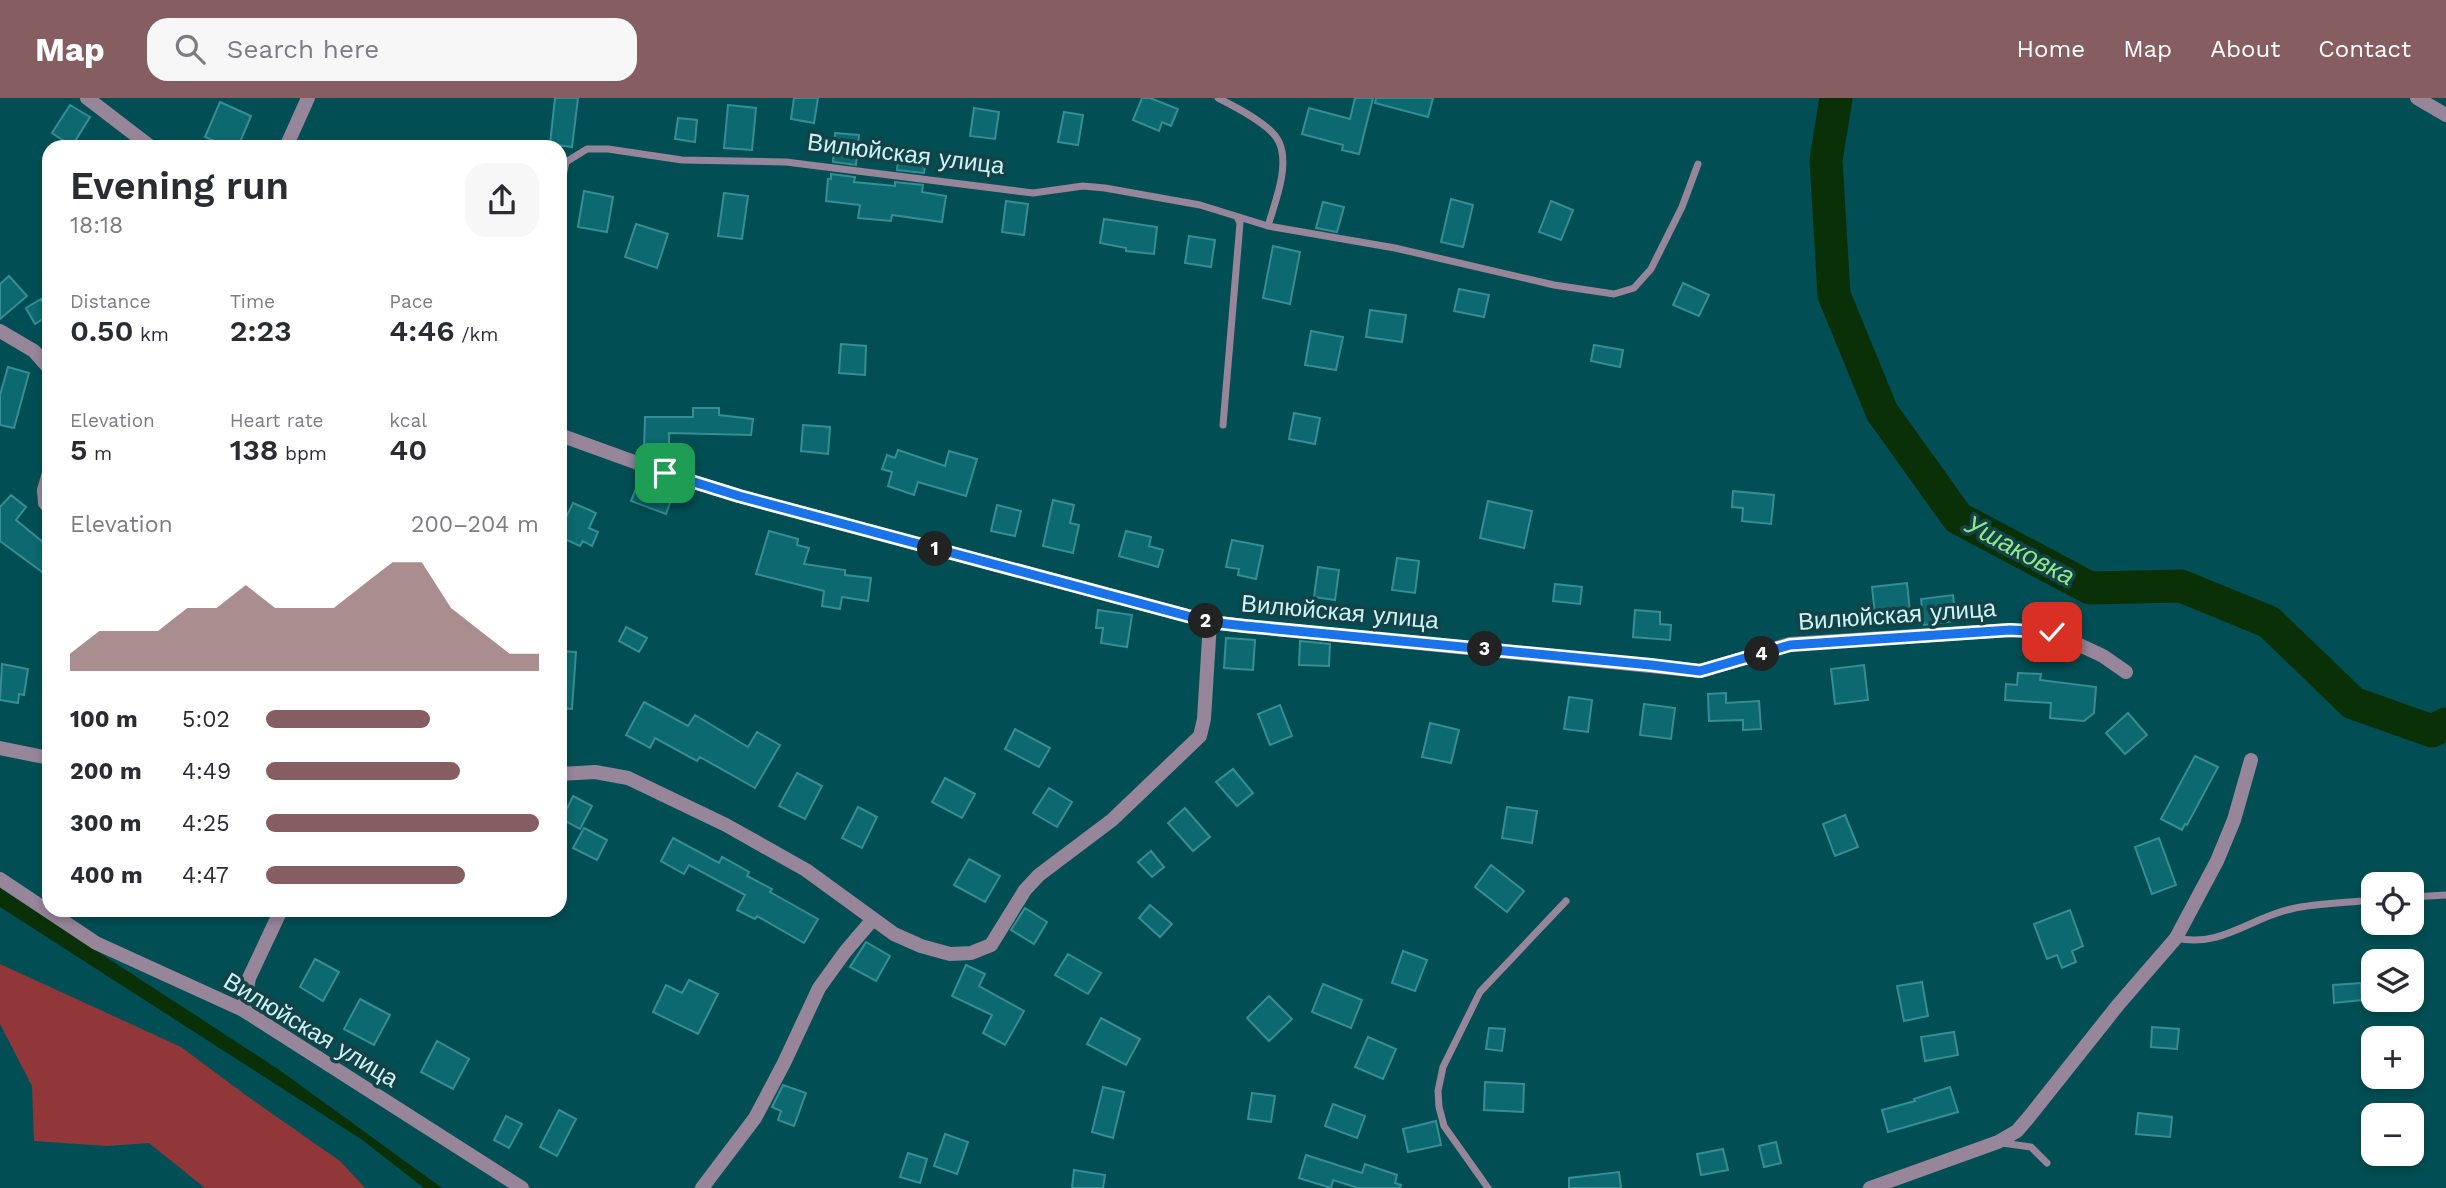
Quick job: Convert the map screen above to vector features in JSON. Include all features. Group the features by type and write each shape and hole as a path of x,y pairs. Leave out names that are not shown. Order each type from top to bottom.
{"street":[{"path":"87,98 142,140"},
{"path":"289,140 308,98"},
{"path":"2417,98 2446,115"},
{"path":"0,331 34,351 42,360"},
{"name":"Вилюйская улица","path":"567,438 739,496 1210,622 1700,671 1790,645 2010,630 2052,632 2103,656 2126,671"},
{"path":"567,774 595,772 614,775 674,799 806,870 894,934 921,946 950,954 971,953 991,945 1025,890 1040,875 1112,820 1200,736 1204,719 1210,622"},
{"path":"0,747 42,756"},
{"path":"1870,1188 1998,1142 2017,1131 2118,1005 2176,938 2217,861 2234,820 2251,760"},
{"name":"Вилюйская улица","path":"0,879 42,907"},
{"name":"Вилюйская улица","path":"57,917 96,943 243,1010 522,1188"},
{"path":"243,1010 249,978 278,917"},
{"path":"702,1188 755,1118 819,989 873,919"}],"lane":[{"path":"1218,98 1262,125 1279,141 1283,172 1268,226"},
{"name":"Вилюйская улица","path":"567,161 587,149 608,149 682,160 786,162 1032,193 1083,186 1105,188 1200,205 1268,226 1395,247 1553,285 1614,294 1634,288 1651,269 1682,207 1698,164"},
{"path":"1223,425 1240,223 1237,217"},
{"path":"2424,896 2446,895"},
{"path":"1488,1188 1444,1126 1438,1099 1443,1067 1480,992 1566,901"},
{"path":"2176,938 2190,941 2212,940 2267,915 2293,908 2361,901"},
{"path":"1998,1142 2031,1147 2047,1163"}],"shaded area":[{"path":"0,888 278,1069 442,1188 424,1188 361,1139 0,907"},
{"path":"0,964 181,1047 340,1161 365,1188 205,1188 149,1143 107,1146 34,1141 32,1086 0,1024"}],"building":[{"path":"555,98 578,98 572,147 567,146 567,140 550,140"},
{"path":"794,98 818,98 814,123 791,119"},
{"path":"1142,98 1150,98 1178,109 1171,126 1162,122 1159,131 1133,120"},
{"path":"1355,98 1373,98 1359,154 1342,150 1343,145 1302,134 1309,108 1350,119"},
{"path":"1376,98 1433,98 1428,117 1375,103"},
{"path":"220,102 251,116 241,140 212,140 205,137"},
{"path":"70,105 90,117 76,140 63,140 52,133"},
{"path":"728,105 756,108 752,150 724,148"},
{"path":"974,108 999,112 995,139 970,136"},
{"path":"1064,112 1083,115 1078,145 1058,142"},
{"path":"678,118 697,120 695,142 675,139"},
{"path":"835,133 859,135 856,165 833,162"},
{"path":"899,150 926,153 924,173 897,170"},
{"path":"831,174 855,177 854,182 895,186 895,182 923,185 922,192 946,196 942,222 892,215 891,221 858,218 860,205 826,201"},
{"path":"584,191 613,197 607,232 578,227"},
{"path":"724,193 748,196 742,239 718,236"},
{"path":"1451,199 1473,205 1463,247 1441,242"},
{"path":"1006,201 1028,204 1024,235 1002,232"},
{"path":"1551,201 1573,210 1561,240 1539,232"},
{"path":"1323,202 1344,207 1337,232 1316,228"},
{"path":"1104,219 1157,227 1154,254 1126,251 1126,248 1100,243"},
{"path":"636,224 668,234 657,268 625,257"},
{"path":"1189,236 1215,240 1211,267 1185,263"},
{"path":"1273,246 1300,252 1290,304 1263,298"},
{"path":"9,276 27,296 0,319 0,284"},
{"path":"1683,283 1709,295 1699,316 1673,305"},
{"path":"1459,289 1489,295 1484,317 1454,311"},
{"path":"41,299 42,320 35,324 26,308"},
{"path":"1370,310 1406,315 1402,342 1366,337"},
{"path":"1311,331 1343,337 1336,370 1305,365"},
{"path":"841,344 866,346 865,375 839,373"},
{"path":"1594,345 1623,350 1620,367 1591,361"},
{"path":"8,367 29,373 14,428 0,425 0,395"},
{"path":"693,408 719,408 719,415 753,419 751,435 669,433 669,451 644,451 645,417 693,417"},
{"path":"1294,413 1320,418 1315,444 1289,439"},
{"path":"803,425 830,427 828,454 801,451"},
{"path":"898,450 945,466 949,451 977,459 966,496 918,482 914,495 888,486 892,472 882,469 887,455 895,458"},
{"path":"640,479 674,492 666,514 631,501"},
{"path":"1733,491 1774,495 1771,524 1742,521 1743,508 1732,507"},
{"path":"11,495 26,507 16,520 42,541 42,572 0,541 0,507"},
{"path":"1053,500 1074,505 1070,523 1079,525 1073,553 1043,546"},
{"path":"1488,501 1532,511 1524,548 1480,538"},
{"path":"573,503 596,513 589,528 598,532 592,546 583,541 580,546 567,540 567,515"},
{"path":"997,505 1021,511 1015,536 991,531"},
{"path":"769,531 798,539 797,545 809,548 804,564 845,570 845,575 871,578 868,601 842,597 840,609 822,606 824,591 756,574"},
{"path":"1126,531 1151,537 1149,546 1163,550 1158,567 1119,556"},
{"path":"1232,540 1263,546 1256,579 1238,575 1239,569 1226,567"},
{"path":"1397,558 1419,561 1415,593 1392,590"},
{"path":"1318,567 1339,570 1335,600 1314,597"},
{"path":"1907,583 1910,612 1875,615 1872,587"},
{"path":"1555,584 1582,587 1580,604 1553,601"},
{"path":"1953,595 1956,621 1924,625 1921,599"},
{"path":"1098,610 1132,615 1127,647 1101,643 1103,628 1096,628"},
{"path":"1635,610 1660,612 1660,624 1671,625 1670,640 1633,637"},
{"path":"626,627 647,638 639,652 619,641"},
{"path":"1226,638 1255,640 1253,670 1224,668"},
{"path":"1300,641 1330,644 1329,666 1299,665"},
{"path":"567,651 576,652 572,709 567,709"},
{"path":"2,664 28,669 24,695 19,694 18,703 0,700"},
{"path":"1864,665 1868,700 1835,704 1831,669"},
{"path":"2018,673 2041,674 2040,680 2096,687 2094,713 2084,721 2050,718 2051,703 2005,700 2006,684 2017,685"},
{"path":"1726,693 1726,703 1759,701 1761,729 1743,730 1743,720 1709,721 1708,694"},
{"path":"1569,697 1592,700 1588,732 1564,729"},
{"path":"644,702 688,726 695,715 748,747 757,732 780,745 755,788 700,757 697,761 655,738 650,748 626,735"},
{"path":"1644,704 1675,708 1671,739 1640,735"},
{"path":"1280,705 1292,736 1270,745 1258,714"},
{"path":"2128,713 2147,735 2125,754 2106,733"},
{"path":"1430,723 1459,730 1451,763 1422,757"},
{"path":"1015,729 1050,748 1039,767 1005,749"},
{"path":"2195,756 2218,767 2182,830 2161,819"},
{"path":"1233,769 1253,793 1237,806 1216,782"},
{"path":"797,773 822,786 805,819 779,806"},
{"path":"945,778 975,794 962,818 932,802"},
{"path":"1049,788 1072,802 1057,827 1033,813"},
{"path":"573,796 592,806 580,829 567,822 567,809"},
{"path":"858,807 877,817 862,848 842,838"},
{"path":"1507,807 1537,811 1532,843 1502,838"},
{"path":"1185,808 1210,837 1193,851 1168,823"},
{"path":"1845,815 1858,847 1835,856 1823,824"},
{"path":"584,828 607,840 597,860 573,848"},
{"path":"673,838 719,863 722,857 749,872 747,876 772,889 770,892 818,919 804,943 757,916 755,919 737,910 745,895 689,865 684,874 661,861"},
{"path":"2159,838 2176,885 2152,894 2135,847"},
{"path":"1151,851 1164,867 1152,877 1138,862"},
{"path":"969,859 1000,876 985,902 954,885"},
{"path":"1491,865 1524,891 1507,912 1475,887"},
{"path":"1150,905 1172,924 1160,937 1139,918"},
{"path":"1025,908 1047,922 1034,944 1011,930"},
{"path":"2070,910 2083,946 2072,951 2076,962 2062,968 2057,955 2047,959 2034,924"},
{"path":"866,942 890,956 876,981 850,967"},
{"path":"1403,951 1427,960 1415,991 1392,983"},
{"path":"1068,954 1101,973 1088,994 1055,975"},
{"path":"315,959 339,972 323,1001 300,987"},
{"path":"966,965 985,974 979,986 1024,1011 1005,1045 983,1033 992,1015 952,996"},
{"path":"689,980 718,994 698,1034 653,1012 666,985 682,993"},
{"path":"1922,982 1928,1016 1904,1021 1897,986"},
{"path":"2361,983 2361,1000 2334,1003 2333,985"},
{"path":"1323,984 1362,1000 1351,1028 1312,1012"},
{"path":"1269,996 1292,1019 1269,1041 1247,1018"},
{"path":"360,999 390,1015 374,1045 344,1029"},
{"path":"1101,1018 1140,1039 1126,1065 1087,1044"},
{"path":"2152,1027 2179,1029 2177,1049 2151,1047"},
{"path":"1489,1028 1505,1029 1502,1051 1486,1049"},
{"path":"1954,1032 1958,1055 1925,1061 1921,1037"},
{"path":"1368,1037 1396,1049 1383,1079 1355,1067"},
{"path":"437,1041 469,1059 453,1089 421,1072"},
{"path":"1485,1082 1524,1084 1523,1112 1484,1110"},
{"path":"783,1085 806,1093 794,1126 778,1120 781,1111 772,1107"},
{"path":"1103,1087 1124,1092 1113,1138 1092,1132"},
{"path":"1950,1087 1958,1112 1888,1132 1882,1110"},
{"path":"1252,1093 1275,1096 1271,1122 1248,1119"},
{"path":"1333,1104 1365,1116 1357,1138 1325,1126"},
{"path":"559,1110 576,1119 557,1156 540,1147"},
{"path":"2138,1113 2172,1117 2170,1137 2136,1134"},
{"path":"506,1116 522,1124 509,1148 494,1140"},
{"path":"1436,1121 1441,1145 1408,1152 1403,1129"},
{"path":"945,1134 968,1142 957,1174 934,1166"},
{"path":"1776,1142 1781,1163 1764,1167 1759,1146"},
{"path":"1723,1149 1728,1170 1701,1175 1697,1154"},
{"path":"908,1153 927,1159 920,1183 900,1177"},
{"path":"1306,1155 1362,1173 1365,1164 1397,1175 1395,1183 1401,1185 1400,1188 1358,1188 1333,1180 1331,1188 1299,1178"},
{"path":"1074,1170 1105,1175 1103,1188 1072,1188"},
{"path":"1619,1172 1621,1188 1569,1188 1569,1178"}],"waterway":[{"name":"Ушаковка","path":"1836,98 1826,160 1834,295 1882,412 1958,518 2090,588 2181,586 2269,622 2353,703 2432,731 2446,724"}],"route":[{"path":"665,473 739,496 1210,622 1700,671 1790,645 2010,630 2052,632"}]}
